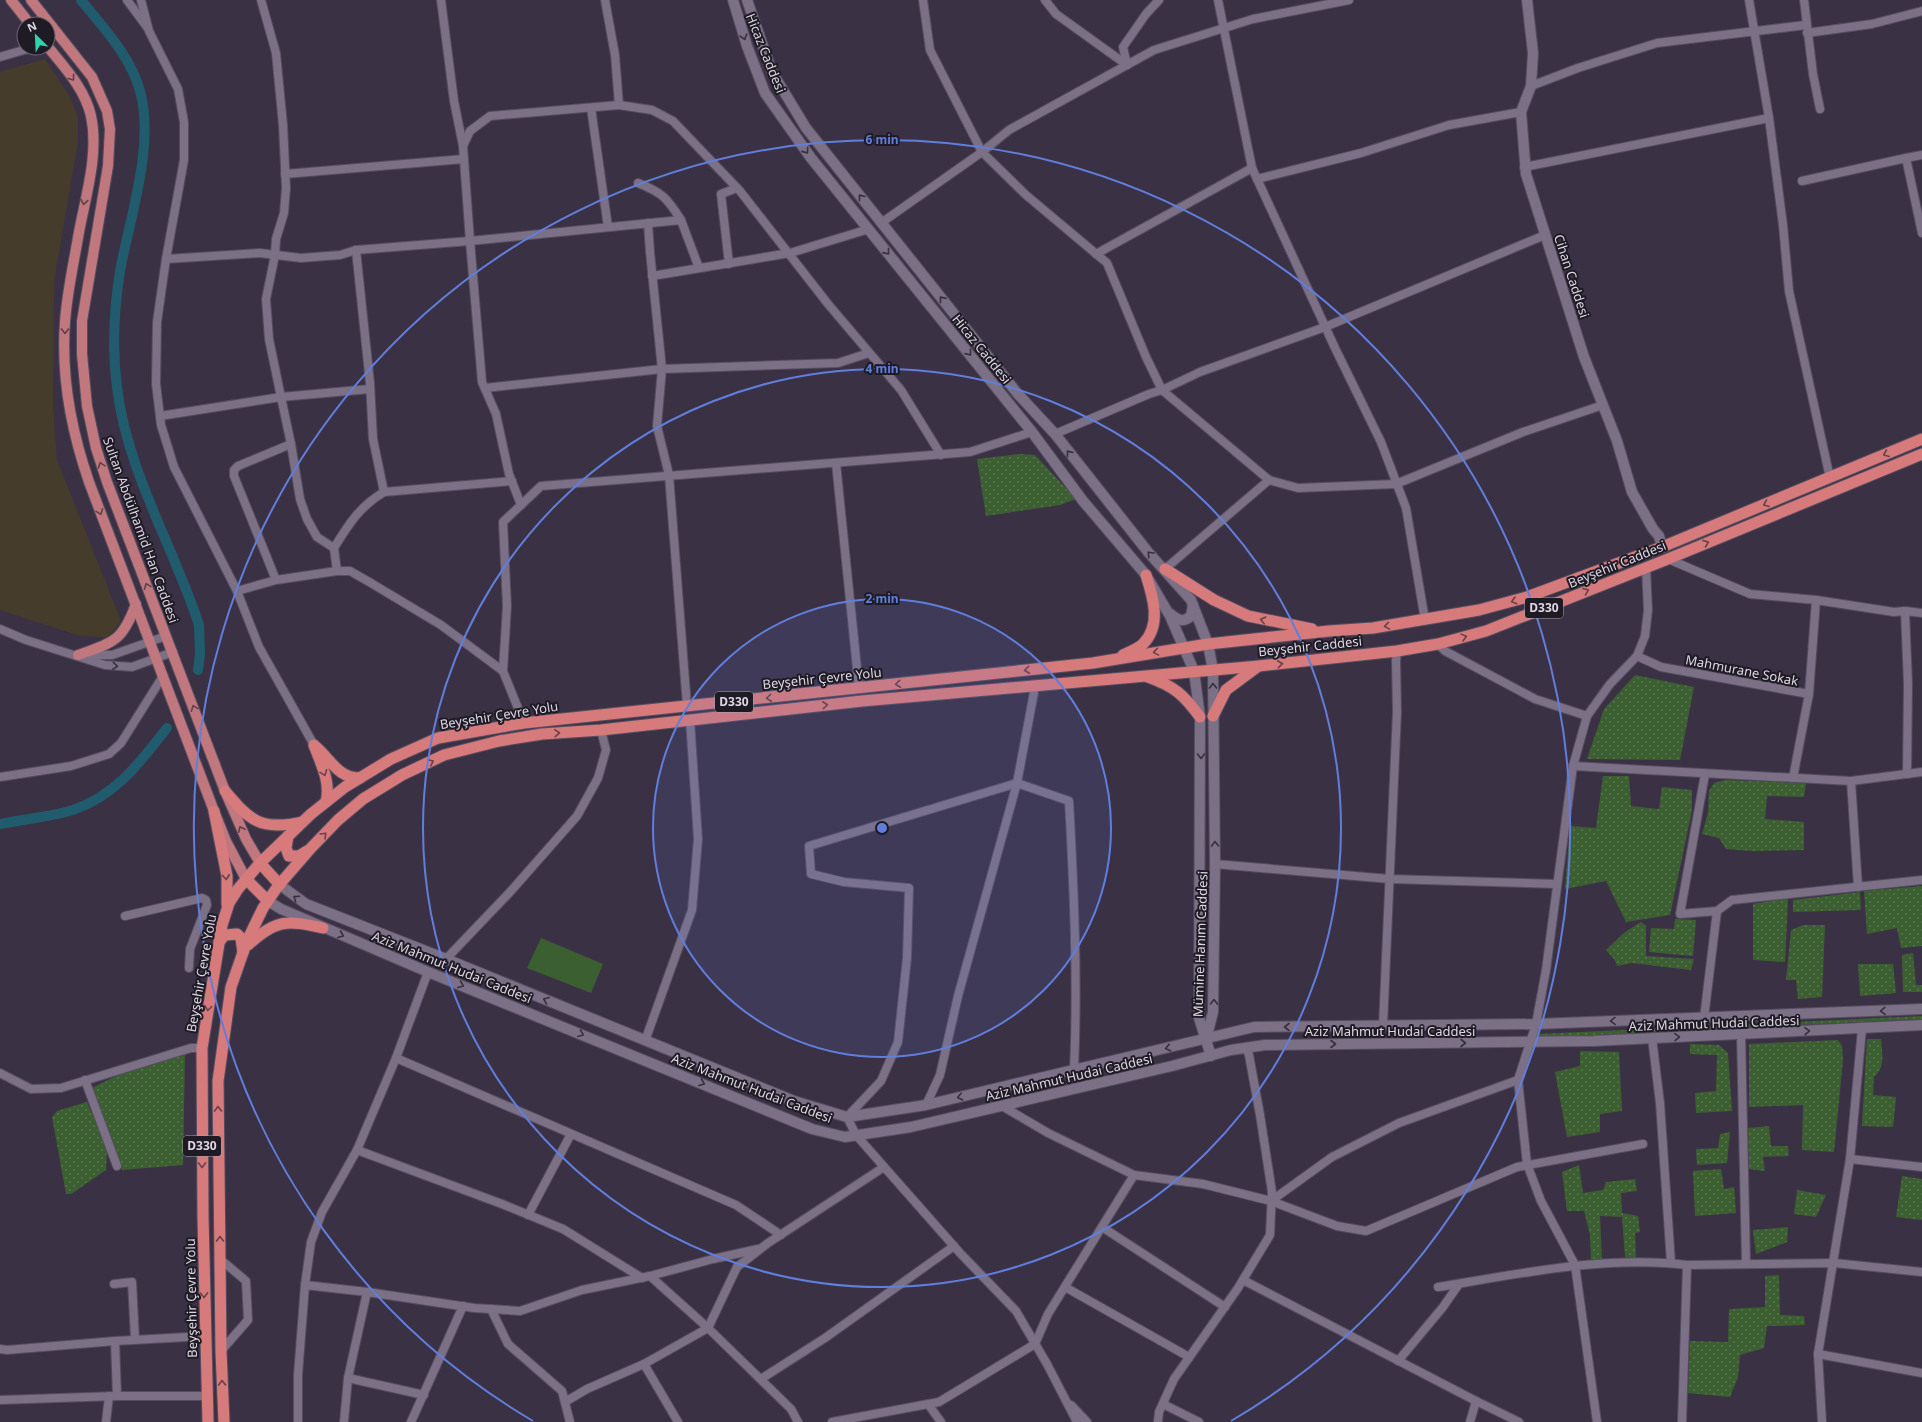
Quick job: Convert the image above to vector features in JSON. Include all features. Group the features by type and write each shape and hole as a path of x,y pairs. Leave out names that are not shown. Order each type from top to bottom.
{"highway":[{"name":"Beyşehir Caddesi","path":"1208,644 1329,631 1373,628 1479,610 1527,597 1662,547 1922,439"},
{"name":"Beyşehir Caddesi","path":"1144,676 1259,666 1397,651 1438,644 1486,631 1646,568 1922,454"},
{"path":"1165,569 1214,600 1248,616 1281,624 1329,631"},
{"path":"1116,659 1142,644 1151,631 1155,612 1154,598 1146,575"},
{"name":"Beyşehir Çevre Yolu","path":"208,1422 205,1336 202,1048 219,942 227,910 238,889 260,862 302,822 326,802 390,759 438,738 524,723 1085,664 1208,644"},
{"path":"1213,716 1226,690 1259,666"},
{"path":"1144,676 1165,683 1176,690 1187,699 1200,717"},
{"name":"Beyşehir Çevre Yolu","path":"224,1422 221,1351 218,1081 231,987 262,908 280,884 311,848 338,820 363,799 402,775 444,755 499,741 542,734 601,730 862,701 1035,687 1144,676"},
{"path":"314,745 342,775 350,778 360,778"},
{"path":"314,745 327,781 328,792 326,802"},
{"path":"225,791 242,812 256,821 276,826 302,822"},
{"path":"214,811 227,876 227,910"},
{"path":"288,836 286,848 289,856 299,856 311,848"},
{"path":"260,862 280,884"},
{"path":"246,879 268,901"},
{"path":"244,951 261,933 281,923 299,923 323,928"},
{"path":"219,942 225,935 237,934 241,938 244,951"}],"main road":[{"path":"11,0 24,16"},
{"name":"Sultan Abdülhamid Han Caddesi","path":"31,0 92,77 107,111 110,129 108,166 82,322 83,380 90,427 102,466 225,791 246,839 260,862"},
{"path":"55,56 80,90 91,115 92,127 90,167 65,322 64,356 69,409 86,474 214,811 226,841 246,879"},
{"path":"78,655 111,643 122,635 136,604"}],"street":[{"path":"127,0 149,31 178,89 184,122 184,160 166,259 157,322 156,384 160,416 174,466 237,591 259,647 314,745"},
{"path":"141,0 149,31"},
{"path":"261,0 276,53 283,125 285,174 284,214 276,239 275,255 266,299 269,339 291,444 300,499 307,518 318,537 334,548"},
{"path":"441,0 454,102 463,146 482,382 496,414 512,481 521,506"},
{"path":"605,0 615,55 619,105"},
{"name":"Hicaz Caddesi","path":"733,0 747,46 765,93 811,158 1032,432 1083,501 1146,575 1169,613 1194,671 1200,717"},
{"name":"Hicaz Caddesi","path":"747,0 772,72 806,128 1016,393 1055,434 1148,552 1165,569 1193,604 1208,644 1213,670"},
{"path":"923,0 930,50 982,152 1026,195 1107,264 1146,357 1162,390 1269,480 1298,488 1396,484 1523,432 1603,405"},
{"path":"1045,0 1056,14 1127,65"},
{"path":"1127,65 1123,47 1146,14 1159,0"},
{"path":"1218,0 1252,168 1325,328 1381,442 1406,508 1425,620"},
{"path":"881,223 982,152 1009,130 1154,50 1253,19 1349,0"},
{"name":"Cihan Caddesi","path":"1527,0 1532,53 1531,86 1521,112 1524,168 1584,357 1617,441 1632,492 1653,529 1659,536 1662,547"},
{"path":"1749,0 1753,32 1769,118 1783,225 1788,291 1830,478"},
{"path":"1804,0 1806,29 1820,109"},
{"path":"1531,86 1578,68 1657,43 1753,32 1872,24 1922,11"},
{"path":"0,57 16,52"},
{"path":"463,146 470,131 490,116 619,105 652,110 672,121 736,188 790,253 828,304 901,390 941,455"},
{"path":"591,108 608,227"},
{"path":"1256,179 1361,152 1449,125 1521,112"},
{"path":"1524,168 1769,118"},
{"path":"1802,181 1922,155"},
{"path":"1906,158 1922,233"},
{"path":"285,174 464,159"},
{"path":"1096,254 1252,168"},
{"path":"638,183 657,191 668,200 681,220 699,268"},
{"path":"729,264 721,194 736,188"},
{"path":"166,259 260,254 301,258 340,255 356,250 470,241 681,220"},
{"path":"648,223 662,369 657,426 669,475 687,706"},
{"path":"652,276 790,253 869,229"},
{"path":"1055,434 1162,390 1200,372 1325,328 1545,235"},
{"path":"356,250 370,388 373,439 384,492"},
{"path":"485,388 662,369 838,363 870,353"},
{"path":"160,416 281,397 370,388"},
{"path":"524,723 503,670 507,606 503,522 541,486 970,452 1032,432"},
{"path":"276,580 234,476 234,470 238,466 291,444"},
{"path":"836,463 859,688"},
{"path":"1165,569 1269,480"},
{"path":"337,571 334,548 351,521 369,501 384,492 512,481"},
{"path":"1668,559 1750,594 1816,600 1894,612 1922,613"},
{"path":"1597,1422 1575,1265 1541,1201 1527,1164 1518,1080 1536,1024 1546,970 1573,766 1587,716 1610,684 1637,656 1645,636 1648,610 1646,568"},
{"path":"237,591 276,580 337,571 350,571 441,625 503,670"},
{"path":"1809,694 1816,600"},
{"path":"1169,613 1179,621 1184,621 1191,616 1193,604"},
{"path":"1905,612 1908,684 1907,774"},
{"path":"0,629 26,640 78,655 104,665 132,667 173,652"},
{"path":"78,655 112,655 166,636"},
{"path":"1438,644 1445,651 1535,699 1587,716"},
{"path":"1383,1026 1397,712 1397,651"},
{"name":"Mahmurane Sokak","path":"1637,656 1661,667 1809,694 1792,778"},
{"name":"Mümine Hanım Caddesi","path":"1206,1040 1213,1012 1215,864 1213,670"},
{"path":"0,777 71,766 109,754 121,743 163,676"},
{"path":"926,1105 940,1076 958,996 1017,783 1035,687"},
{"name":"Mümine Hanım Caddesi","path":"1200,717 1199,1018 1206,1040"},
{"path":"645,1041 692,910 698,839 690,720"},
{"path":"446,959 510,892 577,816 598,778 606,750 601,730"},
{"path":"1573,766 1851,781 1922,772"},
{"path":"1704,774 1680,914 1716,911 1732,900 1922,880"},
{"path":"1851,781 1858,887"},
{"path":"1074,1070 1075,1030 1072,865 1069,801 1017,783 810,846 811,874 844,882 909,888 907,958 898,1042 881,1081 847,1117 856,1135 954,1246 1016,1311 1077,1422"},
{"path":"1215,864 1390,879 1557,884"},
{"name":"Aziz Mahmut Hudai Caddesi","path":"280,884 306,904 446,959 794,1101 847,1117 926,1105 1206,1040 1254,1027 1536,1024 1922,1009"},
{"path":"125,916 202,898 206,900 206,905 190,949 189,968"},
{"name":"Aziz Mahmut Hudai Caddesi","path":"268,901 281,909 323,928 428,972 812,1129 844,1137 911,1127 1211,1056 1265,1045 1530,1043 1741,1035 1922,1025"},
{"path":"1704,1018 1716,911"},
{"path":"298,1422 298,1375 305,1285 311,1242 322,1212 357,1150 396,1058 428,972"},
{"path":"1822,1422 1818,1354 1850,1159 1862,1029"},
{"path":"1741,1035 1746,1263"},
{"path":"1652,1038 1660,1103 1671,1263"},
{"path":"1206,1040 1211,1056"},
{"path":"0,1073 31,1089 61,1088 191,1048 202,1048"},
{"path":"1158,1422 1163,1404 1174,1379 1243,1280 1270,1235 1272,1192 1260,1115 1249,1055 1246,1048"},
{"path":"396,1058 736,1205 781,1235"},
{"path":"85,1080 117,1166"},
{"path":"1271,1201 1332,1157 1399,1123 1518,1080"},
{"path":"1002,1106 1048,1133 1134,1175 1203,1184 1271,1201 1337,1226 1366,1231 1517,1167 1643,1144"},
{"path":"528,1214 571,1134"},
{"path":"357,1150 528,1214 563,1229 646,1277 708,1328 791,1408 798,1422"},
{"path":"1850,1159 1922,1167"},
{"path":"565,1402 587,1389 644,1364 708,1328 737,1267 760,1249 884,1167"},
{"path":"832,1422 939,1402 1035,1344 1048,1314 1134,1175"},
{"path":"1102,1227 1225,1307"},
{"path":"761,1379 825,1338 954,1246"},
{"path":"305,1285 367,1292 463,1306 520,1311 582,1290 646,1277 713,1258 760,1249"},
{"path":"220,1259 246,1281 248,1320 221,1351"},
{"path":"1438,1287 1575,1265 1671,1263 1687,1265 1746,1263 1769,1265 1834,1263 1922,1272"},
{"path":"1682,1422 1687,1265"},
{"path":"1243,1280 1398,1362 1519,1422"},
{"path":"114,1284 132,1282 135,1339"},
{"path":"1398,1362 1443,1308 1459,1284"},
{"path":"1065,1287 1189,1357"},
{"path":"344,1422 348,1378 367,1292"},
{"path":"411,1422 463,1306"},
{"path":"491,1309 508,1344 562,1391 570,1422"},
{"path":"0,1349 7,1350 135,1339 205,1336"},
{"path":"106,1422 113,1396 115,1341"},
{"path":"1818,1354 1922,1373"},
{"path":"644,1364 678,1422"},
{"path":"348,1378 424,1395"},
{"path":"1062,1394 1087,1422"},
{"path":"0,1400 113,1396 208,1396"},
{"path":"1470,1422 1476,1401"},
{"path":"928,1404 942,1422"},
{"path":"1163,1404 1199,1422"}],"shaded area":[{"path":"45,59 70,97 78,118 78,141 54,281 53,407 57,460 121,621 107,638 77,635 0,610 0,72"}],"green space":[{"path":"1020,454 1035,455 1076,499 1060,505 986,516 977,459"},
{"path":"1635,675 1694,687 1680,760 1587,759 1604,709"},
{"path":"1603,776 1629,776 1631,806 1659,809 1662,787 1692,790 1692,810 1670,915 1626,922 1606,881 1565,889 1570,826 1596,828"},
{"path":"1725,780 1806,783 1804,797 1767,796 1765,819 1804,822 1804,850 1752,851 1726,849 1719,838 1702,834 1708,813 1709,791 1714,783"},
{"path":"1922,886 1922,946 1901,948 1897,928 1867,934 1864,891"},
{"path":"1860,892 1861,910 1793,912 1793,900"},
{"path":"1788,898 1785,962 1753,960 1753,904"},
{"path":"1675,919 1696,920 1693,956 1649,952 1651,928 1674,929"},
{"path":"1641,922 1646,926 1646,956 1694,959 1691,970 1632,963 1617,966 1615,960 1606,950 1625,932"},
{"path":"1803,925 1825,925 1822,997 1798,999 1796,980 1786,980 1791,930"},
{"path":"541,938 603,964 591,993 527,968"},
{"path":"1913,953 1916,985 1922,985 1922,992 1903,992 1902,955"},
{"path":"1858,964 1893,964 1896,993 1860,996"},
{"path":"1922,1016 1922,1019 1537,1038 1538,1034"},
{"path":"1867,1039 1881,1039 1882,1064 1878,1073 1874,1077 1873,1095 1896,1097 1893,1127 1862,1126"},
{"path":"1838,1040 1842,1046 1843,1060 1834,1152 1802,1150 1803,1105 1749,1107 1749,1044"},
{"path":"1690,1044 1719,1045 1728,1053 1732,1111 1696,1113 1695,1093 1716,1091 1717,1055 1690,1054"},
{"path":"1580,1051 1619,1052 1622,1111 1600,1114 1600,1132 1567,1137 1555,1072 1580,1066"},
{"path":"185,1055 183,1165 122,1170 92,1088 128,1070"},
{"path":"87,1102 107,1148 106,1170 71,1194 66,1194 52,1117 57,1111"},
{"path":"1769,1126 1771,1146 1788,1146 1789,1156 1763,1157 1765,1171 1749,1169 1748,1128"},
{"path":"1730,1132 1727,1163 1697,1165 1696,1149 1718,1148 1720,1134"},
{"path":"1579,1165 1583,1193 1603,1190 1606,1182 1635,1179 1637,1191 1621,1193 1622,1213 1638,1216 1640,1232 1635,1233 1636,1259 1625,1257 1622,1217 1600,1216 1602,1260 1591,1259 1590,1235 1584,1211 1567,1211 1562,1172"},
{"path":"1721,1169 1724,1189 1734,1187 1736,1213 1695,1216 1693,1171"},
{"path":"1902,1176 1922,1179 1922,1220 1896,1217"},
{"path":"1797,1190 1826,1195 1816,1217 1794,1214"},
{"path":"1788,1227 1787,1242 1756,1254 1753,1230"},
{"path":"1779,1275 1780,1315 1804,1316 1805,1325 1767,1326 1764,1348 1740,1355 1738,1377 1730,1397 1688,1393 1690,1341 1728,1342 1729,1309 1765,1307 1765,1276"}],"waterway":[{"path":"81,0 107,32 130,66 140,91 144,112 145,134 143,157 135,205 120,271 116,300 114,329 115,373 122,418 130,449 140,479 177,566 199,625 200,654 198,670"},
{"path":"0,824 73,810 89,804 102,796 126,776 137,765 167,728"}]}
